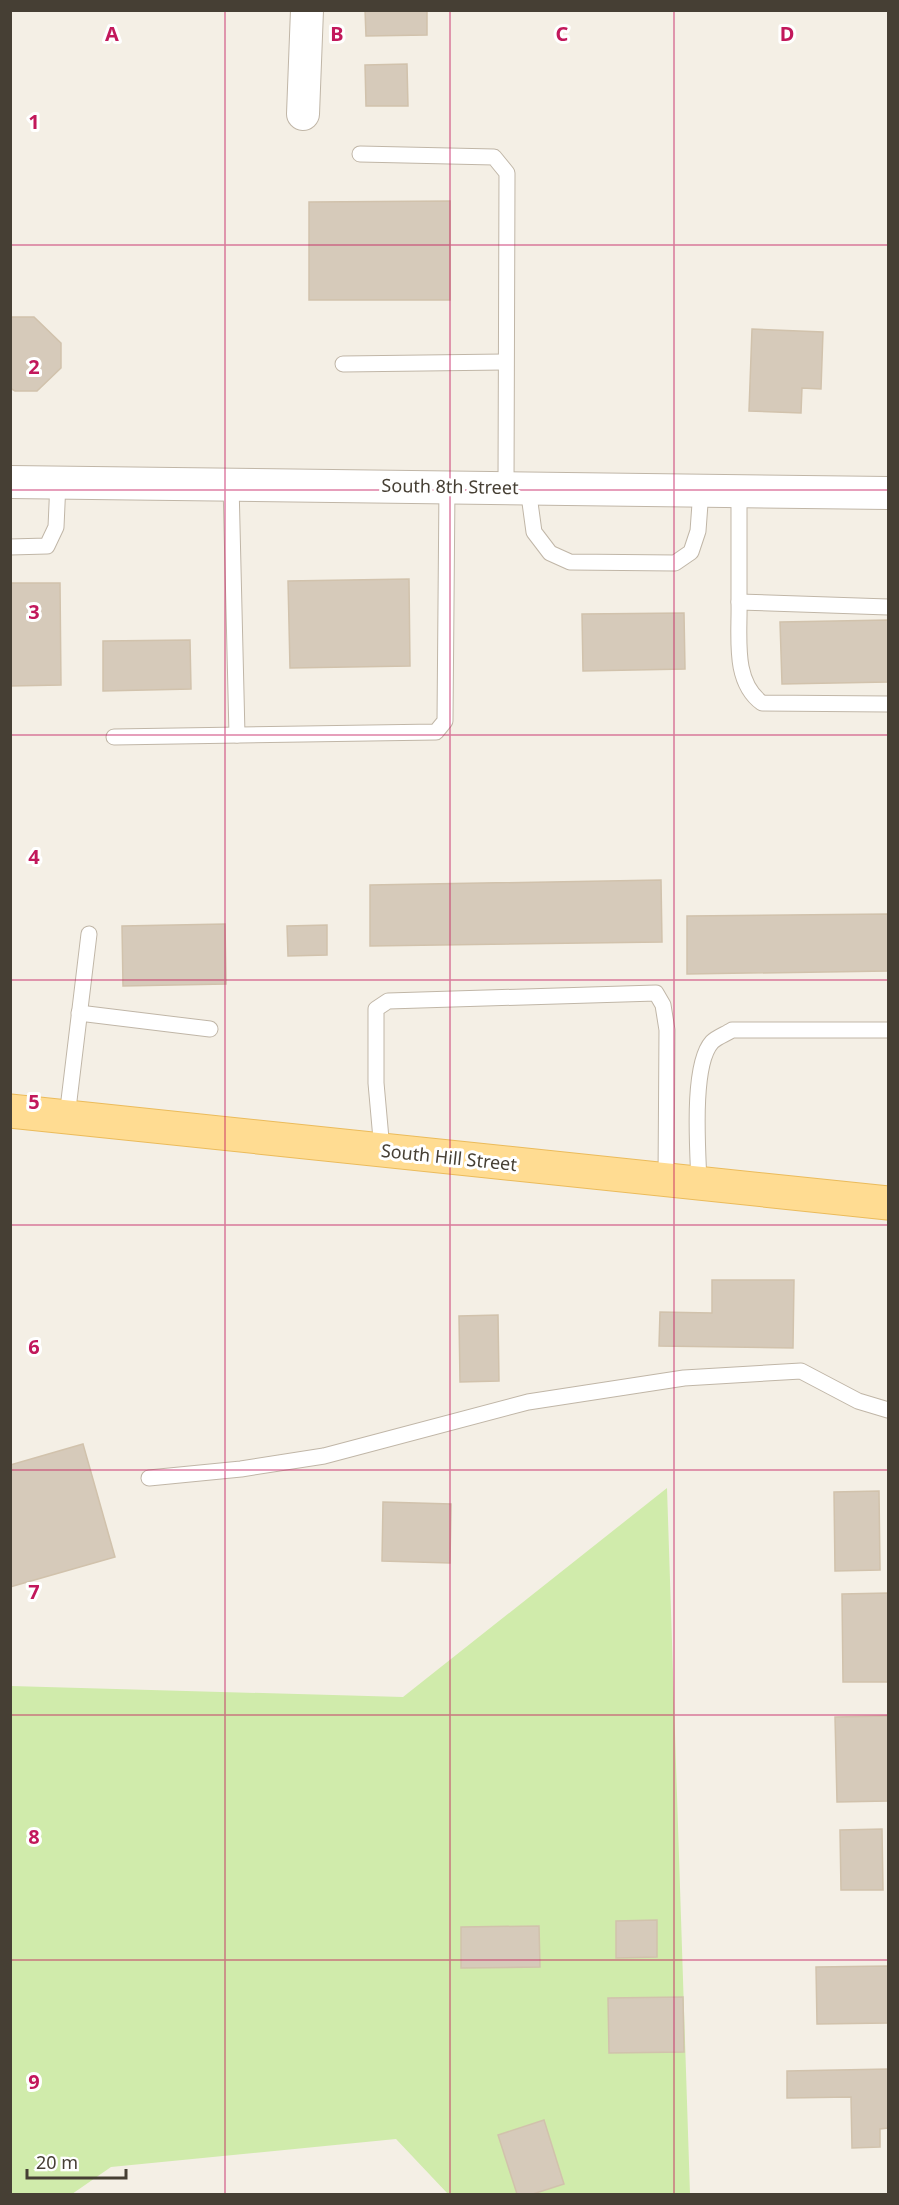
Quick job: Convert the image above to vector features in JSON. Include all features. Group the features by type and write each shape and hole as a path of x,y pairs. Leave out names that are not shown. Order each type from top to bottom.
{"main road":[{"name":"South Hill Street","path":"10,1111 888,1203"}],"street":[{"path":"303,114 307,10"},
{"name":"South 8th Street","path":"10,482 888,493"}],"lane":[{"path":"360,154 494,157 507,172 504,362 517,487 534,532 550,553 570,562 675,563 691,552 698,531 701,490"},
{"path":"343,363 504,362"},
{"path":"10,547 47,546 56,527 58,482"},
{"path":"231,484 237,735"},
{"path":"114,737 436,732 445,721 447,486"},
{"path":"739,490 739,602 742,676 750,694 762,703 888,704"},
{"path":"739,602 888,607"},
{"path":"67,1117 89,934"},
{"path":"382,1150 376,1083 376,1009 388,1001 656,993 663,1005 667,1029 666,1180"},
{"path":"79,1013 210,1029"},
{"path":"699,1183 698,1108 701,1067 711,1043 732,1030 888,1030"},
{"path":"149,1478 241,1469 324,1456 528,1402 684,1378 801,1371 858,1401 888,1410"}],"green space":[{"path":"667,1488 690,2194 448,2194 396,2139 111,2167 72,2194 11,2194 11,1686 403,1697"}],"building":[{"path":"365,10 427,10 427,35 366,36"},
{"path":"407,64 408,106 366,106 365,65"},
{"path":"450,201 450,300 309,300 309,202"},
{"path":"10,317 34,317 61,343 61,368 37,391 15,391 10,388"},
{"path":"752,329 823,332 821,389 802,388 801,413 749,411"},
{"path":"409,579 410,666 290,668 288,581"},
{"path":"10,583 60,583 61,685 10,686"},
{"path":"684,613 685,669 583,671 582,614"},
{"path":"888,620 888,682 782,684 780,622"},
{"path":"190,640 191,689 103,691 103,641"},
{"path":"661,880 662,942 370,946 370,885"},
{"path":"888,914 888,971 687,974 687,916"},
{"path":"225,924 226,984 123,986 122,926"},
{"path":"327,925 327,955 288,956 287,926"},
{"path":"712,1280 794,1280 793,1348 659,1346 660,1312 712,1313"},
{"path":"498,1315 499,1381 460,1382 459,1316"},
{"path":"83,1444 115,1557 10,1587 10,1465"},
{"path":"879,1491 880,1570 835,1571 834,1492"},
{"path":"383,1502 451,1504 450,1563 382,1561"},
{"path":"888,1593 888,1682 843,1682 842,1594"},
{"path":"888,1716 888,1801 837,1802 835,1717"},
{"path":"882,1829 883,1890 841,1890 840,1830"},
{"path":"657,1920 657,1957 616,1958 616,1921"},
{"path":"539,1926 540,1967 461,1968 461,1927"},
{"path":"888,1966 888,2023 817,2024 816,1967"},
{"path":"683,1997 684,2052 609,2053 608,1998"},
{"path":"888,2069 888,2128 880,2129 880,2147 852,2148 851,2097 787,2098 787,2071"},
{"path":"544,2120 564,2184 533,2194 517,2194 498,2135"}]}
